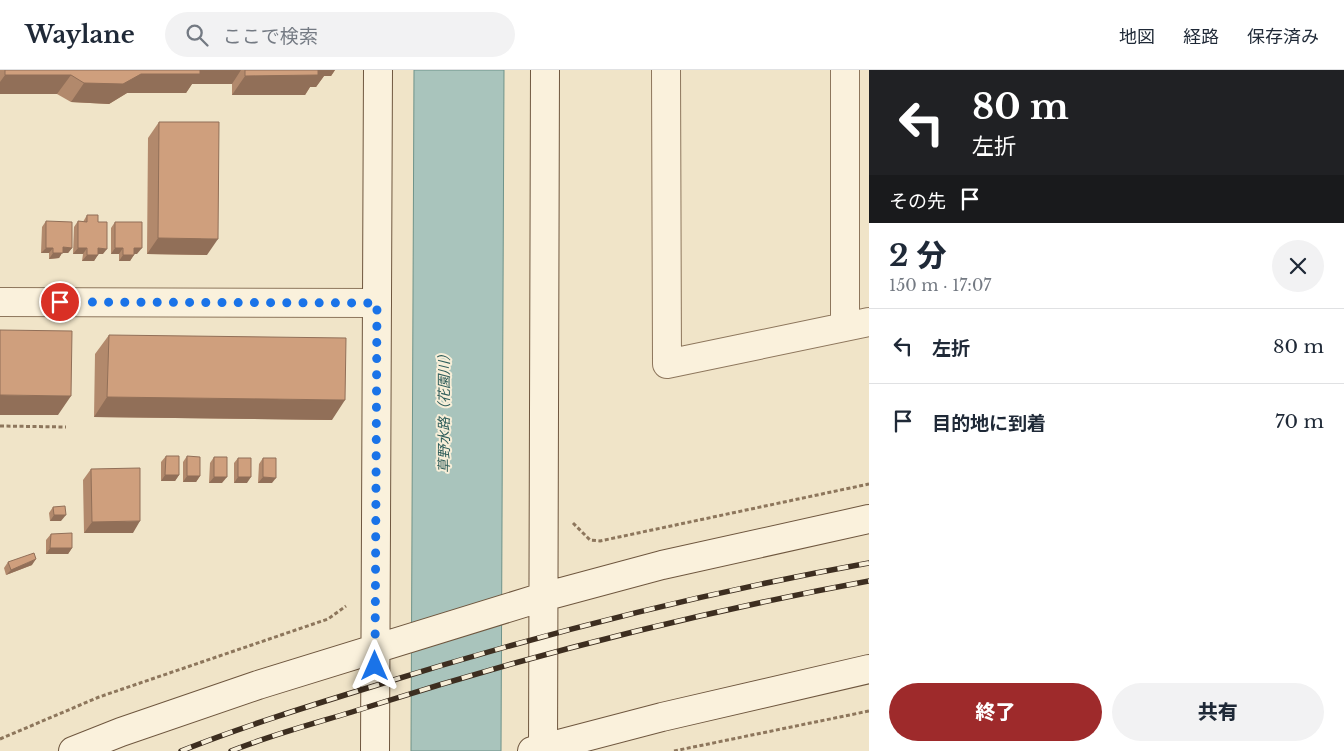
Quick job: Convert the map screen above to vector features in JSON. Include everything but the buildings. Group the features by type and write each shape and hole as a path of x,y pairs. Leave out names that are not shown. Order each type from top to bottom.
{"street":[{"path":"375,751 378,70"},
{"path":"545,70 543,597 539,750 869,669"},
{"path":"666,70 667,364 857,324 845,70"},
{"path":"0,302 377,303"},
{"path":"73,751 120,732 249,688 543,597 662,565 869,519"}],"path":[{"path":"0,426 66,427"},
{"path":"570,520 590,540 600,541 869,484"},
{"path":"0,738 99,697 328,619 348,604"},
{"path":"674,751 869,711"}],"water":[{"name":"草野水路（花園川）","path":"414,70 504,70 501,751 411,751"}],"railway":[{"path":"181,751 325,701 497,649 682,602 869,563"},
{"path":"231,751 432,687 556,652 681,620 869,581"}],"route":[{"path":"60,302 377,303 375,666"}]}
